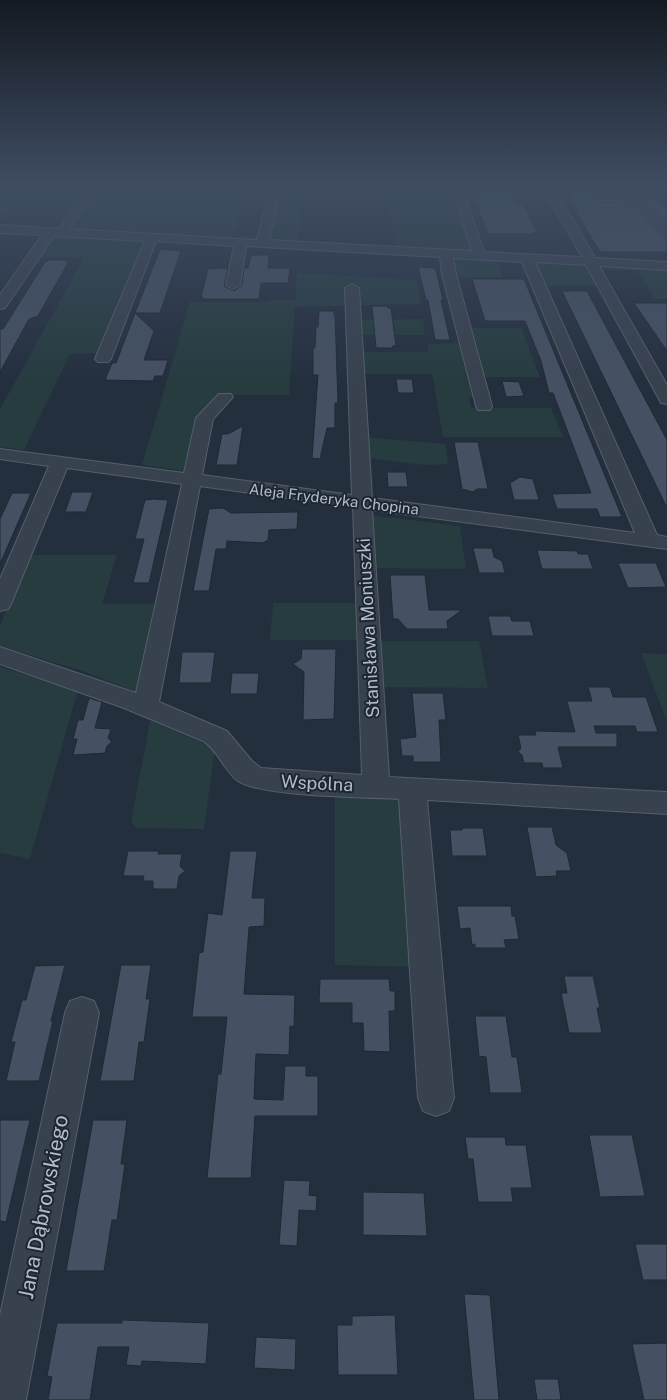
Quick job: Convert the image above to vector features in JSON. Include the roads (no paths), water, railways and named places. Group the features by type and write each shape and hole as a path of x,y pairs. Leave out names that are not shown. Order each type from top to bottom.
{"street":[{"path":"0,305 42,250"},
{"path":"103,359 147,250"},
{"path":"233,285 239,250"},
{"path":"397,250 667,266"},
{"path":"477,250 479,255"},
{"path":"584,250 589,259 588,261 667,399"},
{"path":"446,253 484,406"},
{"path":"526,257 658,542"},
{"name":"Stanisława Moniuszki","path":"352,288 376,787"},
{"path":"145,707 205,418 225,397"},
{"name":"Aleja Fryderyka Chopina","path":"0,454 658,542"},
{"path":"0,604 60,463"},
{"name":"Wspólna","path":"0,655 145,707 214,735 227,746 246,772 256,778 412,790 667,803"},
{"path":"412,790 436,1098"},
{"name":"Jana Dąbrowskiego","path":"4,1400 82,1013"}]}
